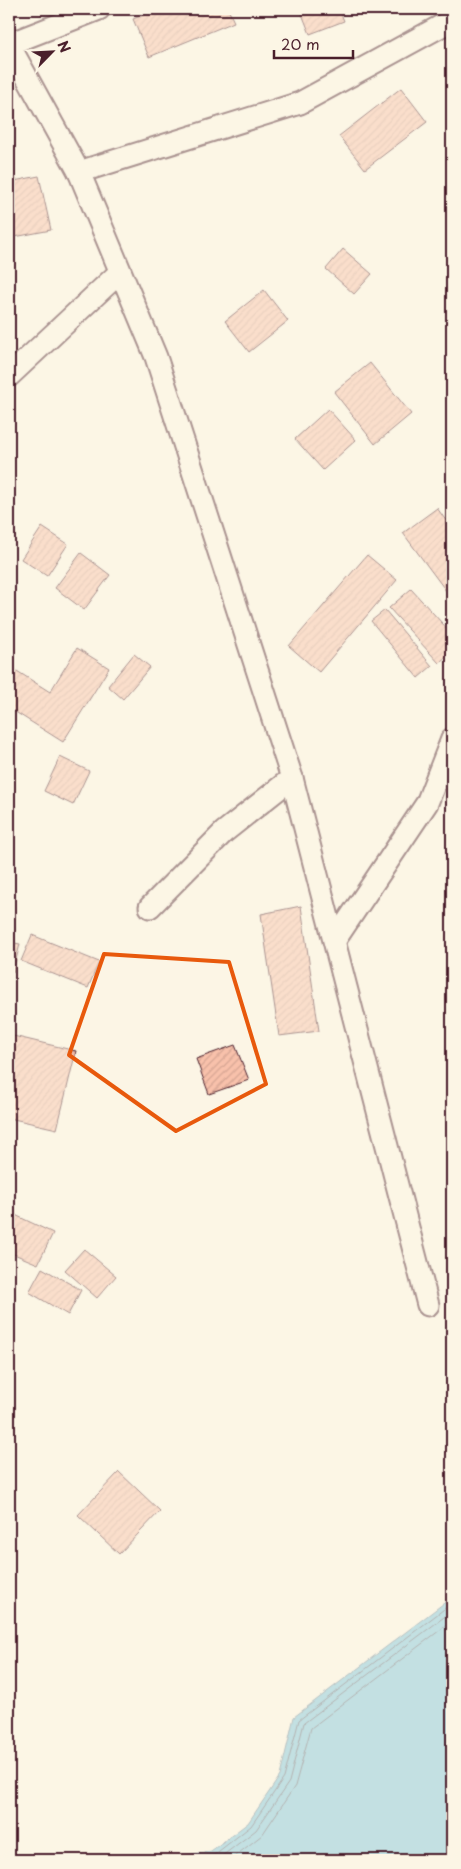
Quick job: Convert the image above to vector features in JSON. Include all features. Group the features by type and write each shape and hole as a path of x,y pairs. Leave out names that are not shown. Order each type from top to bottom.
{"street":[{"path":"98,9 9,44 79,172 119,273 156,357 292,778 428,1305"},
{"path":"79,172 300,103 452,20"},
{"path":"9,376 119,273"},
{"path":"335,940 427,804 452,739"},
{"path":"150,907 224,832 292,778"}],"highlighted area":[{"path":"104,954 229,962 266,1084 176,1131 69,1055"}],"water":[{"path":"452,1597 452,1860 157,1860 211,1851 248,1823 280,1776 294,1717"}],"building":[{"path":"159,9 228,9 234,22 149,57 133,19"},
{"path":"300,9 339,9 344,21 310,34"},
{"path":"401,88 427,122 365,169 339,136"},
{"path":"39,176 51,230 9,238 9,182"},
{"path":"343,249 372,274 354,294 326,269"},
{"path":"264,290 288,321 249,352 225,321"},
{"path":"370,363 411,414 375,444 334,392"},
{"path":"328,409 356,440 323,470 295,439"},
{"path":"437,508 452,529 452,599 403,533"},
{"path":"42,527 68,544 47,576 21,559"},
{"path":"81,553 110,575 84,610 55,588"},
{"path":"367,555 397,580 319,672 289,646"},
{"path":"411,589 452,634 452,651 439,663 389,608"},
{"path":"385,610 432,666 418,678 371,621"},
{"path":"77,648 109,668 63,742 9,708 9,666 50,692"},
{"path":"134,654 150,667 123,699 108,686"},
{"path":"60,757 89,771 73,805 44,791"},
{"path":"301,906 319,1031 279,1036 261,914"},
{"path":"32,935 99,962 88,988 21,961"},
{"path":"9,942 20,944 13,972 9,971"},
{"path":"9,1035 76,1051 57,1129 9,1118"},
{"path":"235,1045 249,1080 209,1094 196,1059"},
{"path":"11,1213 53,1233 38,1264 9,1252 9,1218"},
{"path":"84,1249 116,1276 97,1298 65,1270"},
{"path":"42,1268 81,1290 68,1315 29,1292"},
{"path":"119,1472 160,1511 119,1554 78,1515"}]}
